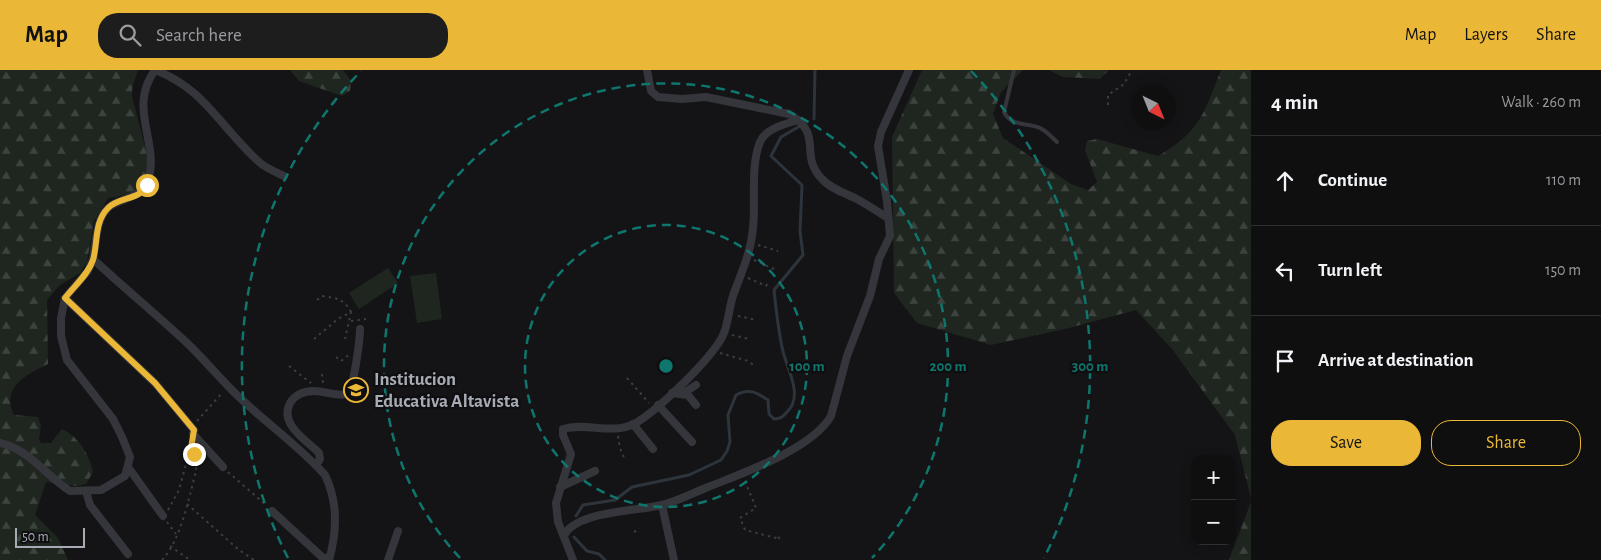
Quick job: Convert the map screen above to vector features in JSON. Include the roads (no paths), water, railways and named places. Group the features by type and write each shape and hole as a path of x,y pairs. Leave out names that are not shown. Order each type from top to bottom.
{"street":[{"path":"0,443 14,446 26,454 70,491 86,491 110,487 125,476 130,458 113,419 68,360 61,336 61,318 65,298 88,270 93,259 97,230 104,213 109,206 145,189 151,176 152,162 142,98 146,83 155,70 174,77 190,88 259,162 284,176"},
{"path":"647,70 651,90 658,97 706,97 789,114 808,129 810,138 809,155 822,179 888,218"},
{"path":"564,536 571,526 607,513 662,505 743,474 773,460 825,427 831,416 857,328 870,296 880,259 890,236 878,146 881,132 909,70"},
{"path":"573,560 558,522 556,503 571,454 563,435 563,429 612,428 633,424 681,388 714,350 724,334 728,314 748,258 751,243 756,163 761,140 772,129 798,120"},
{"path":"93,259 128,292 157,314 228,385 316,465 329,484 336,520 329,560 322,557 272,511"},
{"path":"65,298 155,383 223,467"},
{"path":"316,465 320,459 318,453 291,426 287,418 288,409 293,399 304,393 316,391 340,395 348,394 353,383 356,357 361,344 360,329"},
{"path":"682,394 696,384"},
{"path":"672,393 688,395 696,405"},
{"path":"656,407 692,442"},
{"path":"633,424 653,450"},
{"path":"128,467 163,516"},
{"path":"560,487 595,471"},
{"path":"86,491 90,505 128,554"},
{"path":"662,505 674,560"},
{"path":"388,560 398,531"}],"lane":[{"path":"1014,70 1004,112 1007,118 1018,124 1041,128 1057,142"}],"waterway":[{"path":"814,119 815,70"},
{"path":"576,516 583,505 615,500 632,487 689,475 721,460 730,442 728,415 736,395 749,391 764,397 768,400 769,414 774,419 783,416 792,405 794,389 782,347 774,290 803,255 800,231 802,185 771,156 781,137 800,126"},
{"path":"574,537 587,551 599,554 605,560"}],"place":[{"name":"Institucion Educativa Altavista","path":"356,390"}]}
